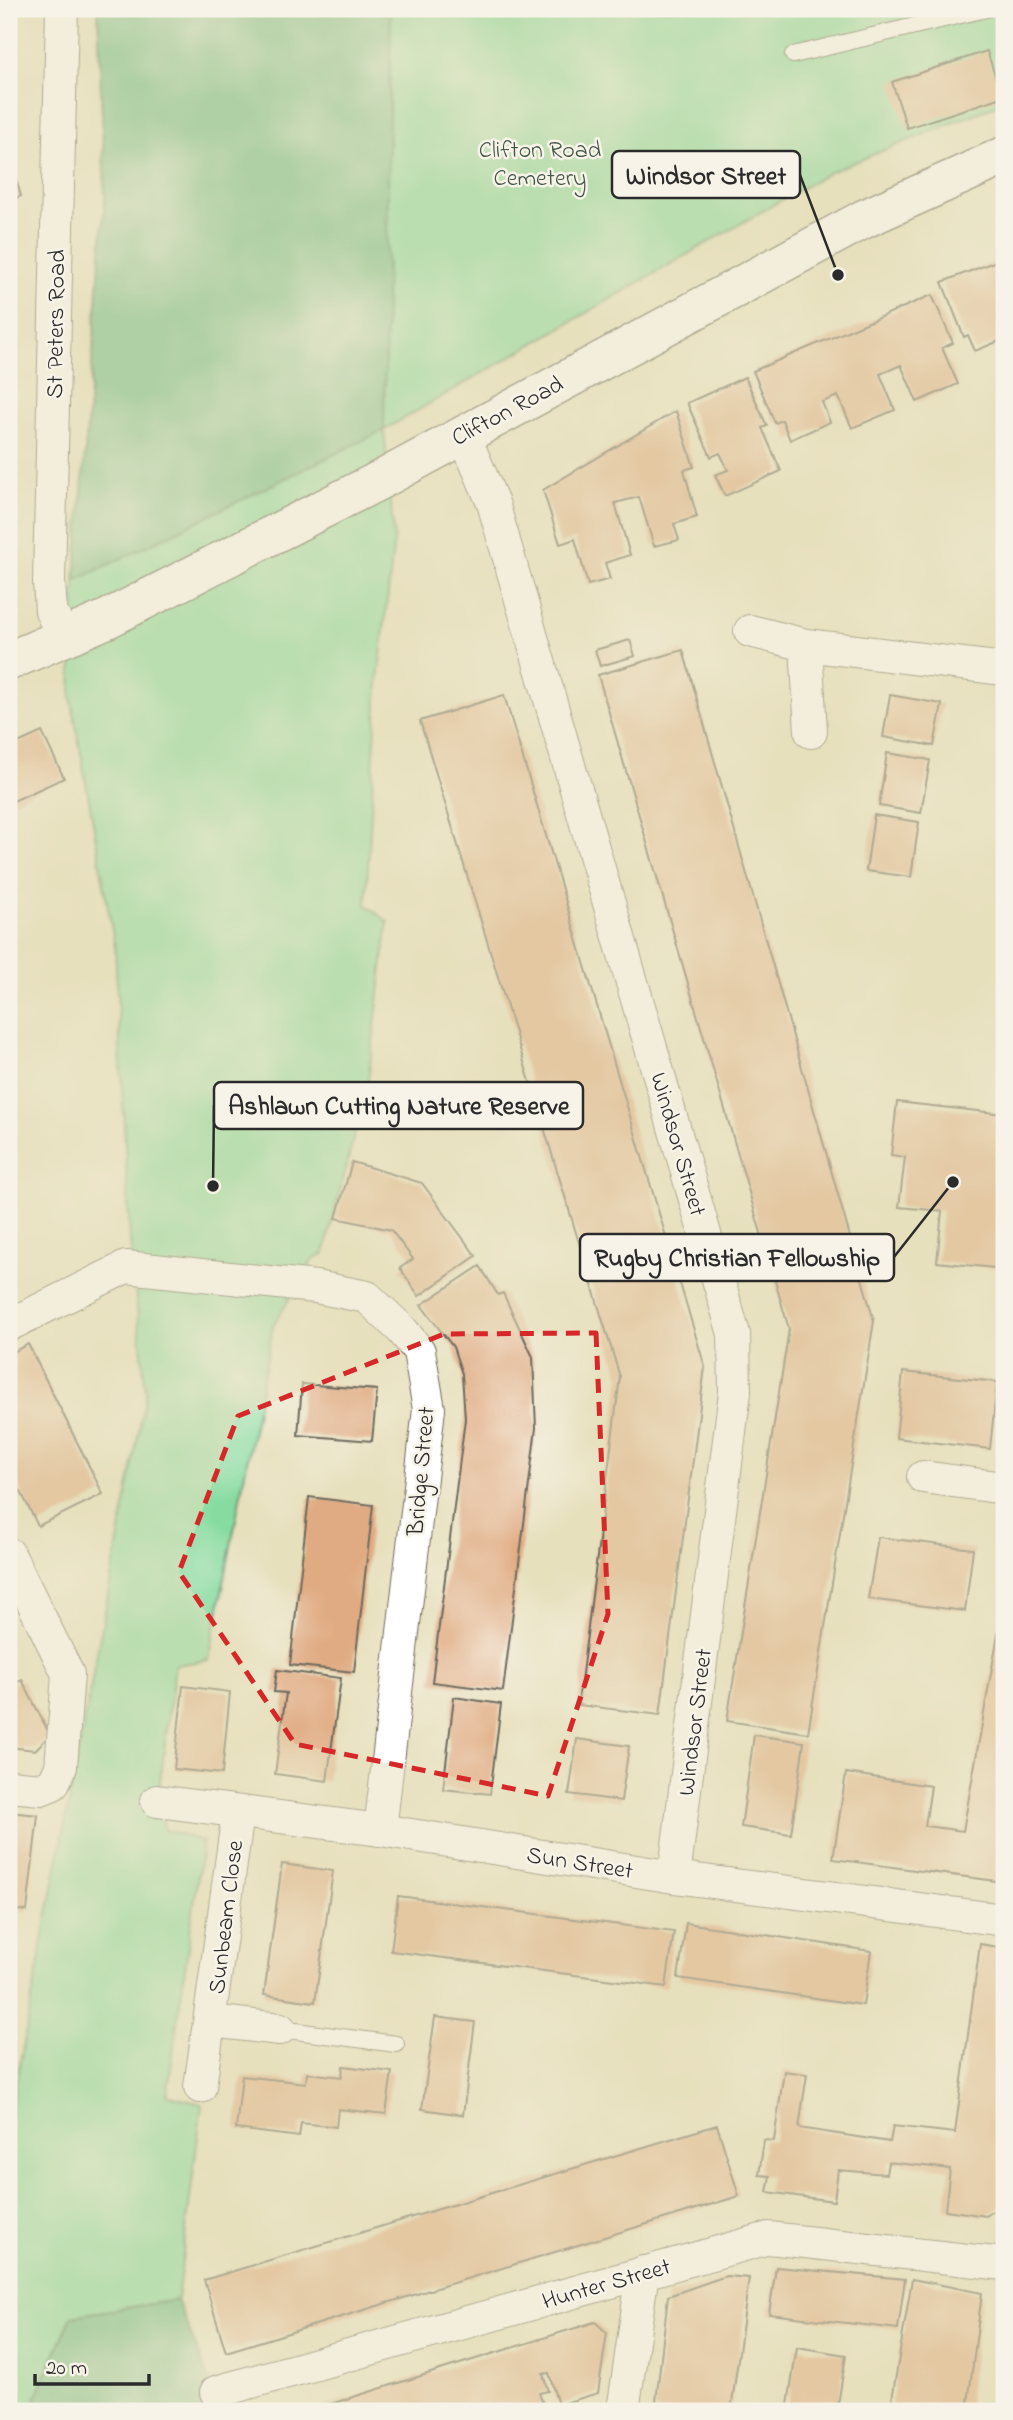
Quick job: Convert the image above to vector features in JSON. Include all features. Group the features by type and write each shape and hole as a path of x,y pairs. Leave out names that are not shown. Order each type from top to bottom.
{"street":[{"name":"St Peters Road","path":"62,9 50,582 51,611 63,637"},
{"name":"Clifton Road","path":"9,661 107,619 386,477 463,433 864,219 1004,156"},
{"name":"Windsor Street","path":"463,433 497,517 734,1334 735,1392 674,1877"},
{"path":"750,631 806,645 1004,669"},
{"path":"806,645 811,732"},
{"name":"Bridge Street","path":"9,1325 126,1266 316,1287 367,1297 402,1330 419,1351 429,1409 380,1830"},
{"path":"923,1477 1004,1488"},
{"path":"9,1554 68,1674 61,1768 53,1784 41,1789 9,1786"},
{"name":"Sun Street","path":"157,1801 380,1830 674,1877 1004,1920"},
{"name":"Sunbeam Close","path":"200,2087 238,1813"},
{"name":"Sunbeam Close","path":"211,2021 279,2029"},
{"name":"Hunter Street","path":"216,2392 769,2238 1004,2264"},
{"path":"623,2411 643,2272"}],"lane":[{"path":"793,55 986,9"},
{"path":"279,2029 396,2044"}],"highlighted area":[{"path":"596,1333 608,1614 548,1796 295,1744 179,1572 238,1416 444,1334"}],"green space":[{"name":"Clifton Road Cemetery","path":"98,9 1004,9 1004,102 830,172 384,430 394,539 378,682 366,905 388,922 368,1081 324,1254 314,1258 273,1326 209,1660 175,1665 160,1782 164,1830 203,1841 167,2095 202,2104 177,2300 72,2316 30,2411 9,2411 9,2121 146,1393 130,1240 115,947 71,697 75,581 105,200"},
{"path":"98,9 391,9 384,430 75,581 105,200"},
{"path":"177,2300 221,2411 30,2411 72,2316"}],"building":[{"path":"987,51 1002,97 907,128 892,82"},
{"path":"9,156 21,196 9,200"},
{"path":"1004,258 1004,339 975,351 968,335 964,337 942,282"},
{"path":"932,295 953,343 942,348 958,384 917,402 901,365 880,374 895,410 852,428 838,396 822,402 830,422 790,440 782,420 775,423 753,371"},
{"path":"745,377 767,426 762,428 781,471 725,496 715,475 728,470 720,453 711,457 687,403"},
{"path":"676,411 694,467 684,470 697,517 674,524 679,540 654,546 639,497 615,503 630,555 605,563 610,579 588,585 575,539 560,544 543,490"},
{"path":"630,640 635,656 600,666 595,650"},
{"path":"683,650 874,1321 808,1733 727,1721 789,1329 598,675"},
{"path":"504,695 705,1367 660,1715 578,1705 620,1377 420,721"},
{"path":"890,695 942,704 934,746 883,737"},
{"path":"42,732 64,778 9,803 9,747"},
{"path":"887,753 930,760 921,813 879,806"},
{"path":"874,815 919,822 911,877 866,871"},
{"path":"897,1102 1004,1114 1004,1269 937,1262 942,1211 899,1207 905,1157 891,1155"},
{"path":"352,1162 422,1183 476,1256 419,1296 400,1268 413,1259 391,1230 336,1218"},
{"path":"480,1266 498,1295 503,1293 533,1357 536,1428 503,1691 432,1682 465,1419 462,1374 453,1347 421,1305"},
{"path":"28,1344 103,1494 38,1526 9,1468 9,1354"},
{"path":"903,1372 997,1382 990,1449 896,1438"},
{"path":"302,1384 377,1390 372,1441 298,1435"},
{"path":"309,1497 373,1505 354,1672 290,1665"},
{"path":"878,1537 973,1549 965,1611 868,1599"},
{"path":"1003,1606 1004,1882 833,1859 846,1773 931,1786 925,1826 963,1831"},
{"path":"277,1670 341,1678 327,1781 275,1774 286,1693 274,1692"},
{"path":"22,1680 50,1735 35,1750 9,1747 9,1685"},
{"path":"183,1686 230,1692 222,1774 174,1769"},
{"path":"454,1697 501,1704 490,1794 443,1789"},
{"path":"754,1735 804,1742 791,1834 741,1827"},
{"path":"577,1739 629,1746 621,1801 569,1794"},
{"path":"9,1812 38,1815 27,1911 9,1909"},
{"path":"282,1864 333,1871 315,2002 264,1995"},
{"path":"398,1896 674,1932 666,1987 391,1951"},
{"path":"686,1923 871,1951 863,2005 678,1978"},
{"path":"980,1944 1004,1948 1004,2204 986,2216 945,2210 950,2169 888,2162 886,2174 838,2170 834,2201 767,2192 770,2176 759,2175 764,2140 774,2141 784,2071 807,2074 799,2128 890,2142 893,2126 955,2133"},
{"path":"435,2017 475,2022 463,2115 422,2109"},
{"path":"343,2066 392,2072 386,2114 338,2109 336,2127 301,2123 299,2137 236,2129 242,2076 306,2083 307,2073 342,2077"},
{"path":"717,2125 739,2196 226,2352 204,2280"},
{"path":"776,2267 905,2279 898,2329 769,2314"},
{"path":"726,2276 749,2278 731,2411 655,2411 668,2296"},
{"path":"912,2279 982,2293 967,2411 890,2411"},
{"path":"595,2322 607,2333 598,2393 558,2405 549,2373 543,2374 548,2391 539,2393 545,2409 539,2411 511,2411 509,2404 494,2408 495,2411 308,2411"},
{"path":"797,2347 846,2355 837,2411 787,2411"}],"place":[{"name":"Windsor Street","path":"838,275"},
{"name":"Rugby Christian Fellowship","path":"953,1182"},
{"name":"Ashlawn Cutting Nature Reserve","path":"213,1186"}]}
